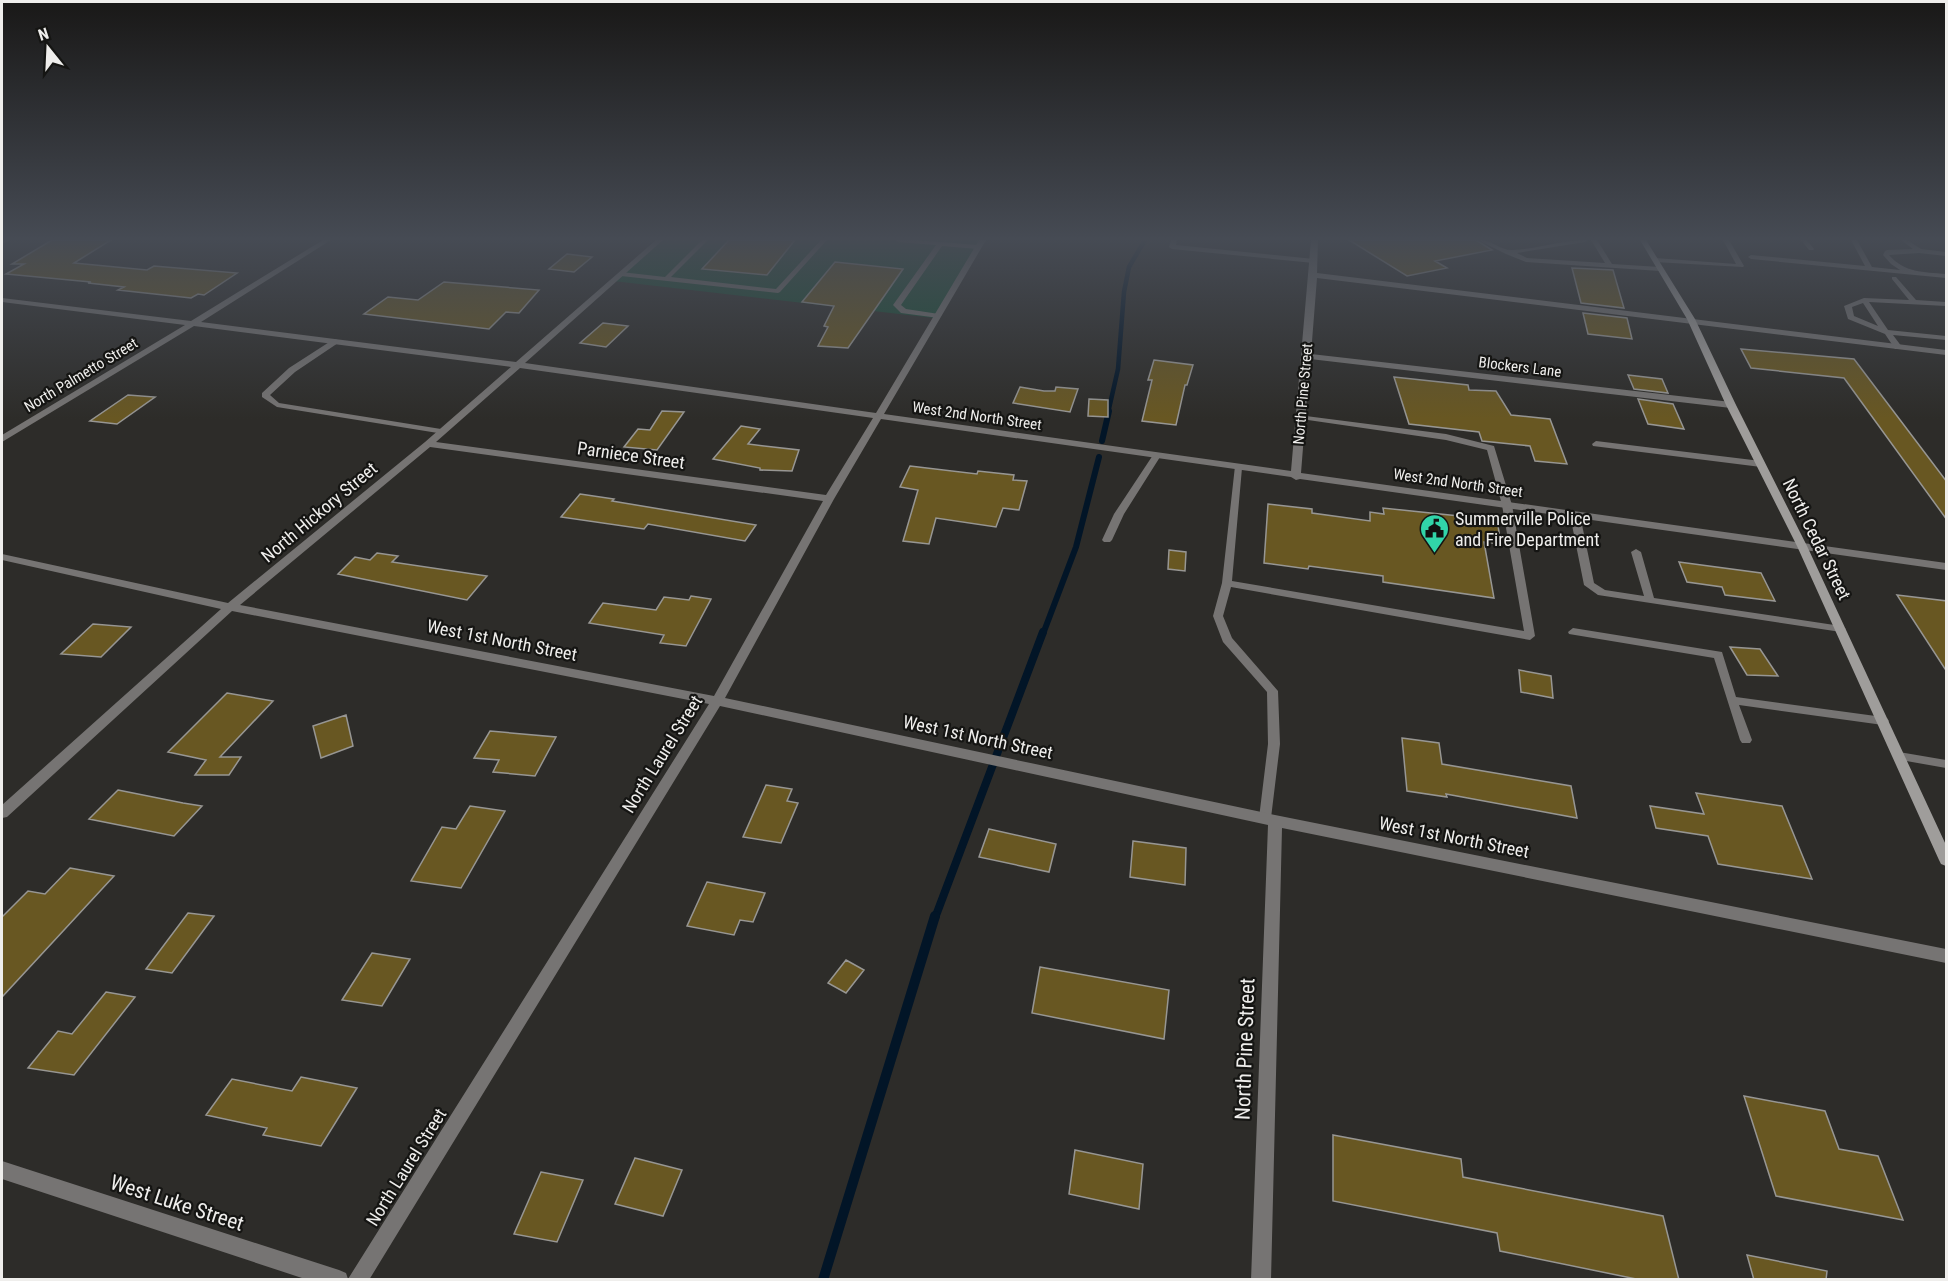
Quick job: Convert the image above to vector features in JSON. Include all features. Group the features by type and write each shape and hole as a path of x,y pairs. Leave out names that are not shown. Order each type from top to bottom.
{"street":[{"name":"West 2nd North Street","path":"2,300 337,341 1947,567"},
{"name":"North Palmetto Street","path":"2,439 231,300"},
{"name":"North Hickory Street","path":"2,813 230,607 428,444 592,300"},
{"name":"North Laurel Street","path":"358,1280 717,701 829,499 946,300"},
{"name":"North Pine Street","path":"1296,477 1311,300"},
{"path":"1521,300 1947,352"},
{"name":"North Cedar Street","path":"1679,300 1691,320 1802,546 1947,860"},
{"name":"Blockers Lane","path":"1307,356 1731,405"},
{"name":"Parniece Street","path":"428,444 829,499"},
{"name":"West 1st North Street","path":"2,557 230,607 717,701 1270,819 1947,956"},
{"name":"North Pine Street","path":"1261,1280 1270,819"},
{"name":"West Luke Street","path":"2,1170 339,1280"}],"lane":[{"path":"901,300 897,305 904,311 936,316"},
{"path":"1864,300 1898,347"},
{"path":"1947,304 1864,300 1848,306 1851,317 1887,332 1947,338"},
{"path":"337,341 292,370 265,395 277,405 441,432"},
{"path":"1227,583 1530,636 1507,505 1491,448 1446,437 1301,417"},
{"path":"1596,444 1761,464"},
{"path":"1107,540 1119,514 1156,457"},
{"name":"North Pine Street","path":"1238,468 1227,583 1218,616 1227,639 1272,691 1274,744 1270,819"},
{"path":"1575,515 1589,585 1602,593 1841,629"},
{"path":"1636,552 1650,600"},
{"path":"1573,632 1718,655 1746,740"},
{"path":"1732,700 1882,721"},
{"path":"1899,756 1947,764"}],"green space":[{"path":"776,300 945,300 934,318"}],"building":[{"path":"384,300 530,300 519,313 506,312 489,329 364,314"},
{"path":"804,300 882,300 848,348 818,346 828,327 824,326 834,306 802,302"},
{"path":"1580,300 1622,300 1624,308 1581,303"},
{"path":"1583,313 1627,318 1632,339 1588,334"},
{"path":"603,323 628,326 606,347 580,343"},
{"path":"1741,349 1854,359 1947,482 1947,520 1844,378 1751,368"},
{"path":"1154,360 1193,365 1187,385 1185,385 1176,425 1142,421 1152,380 1148,380"},
{"path":"1628,375 1662,379 1668,393 1634,389"},
{"path":"1394,377 1468,385 1469,390 1496,391 1511,415 1550,419 1567,464 1535,461 1530,446 1482,441 1479,432 1409,424"},
{"path":"1020,387 1044,391 1055,391 1056,387 1078,389 1070,412 1013,403"},
{"path":"128,395 155,397 117,424 90,421"},
{"path":"1089,399 1108,400 1108,417 1088,416"},
{"path":"1638,399 1673,404 1684,429 1648,424"},
{"path":"662,411 684,412 657,450 624,447 638,429 650,430"},
{"path":"741,426 760,429 748,444 799,450 792,471 760,470 760,468 713,459"},
{"path":"910,466 977,474 978,471 1014,475 1013,480 1027,481 1019,510 1003,508 996,527 936,518 929,544 903,541 918,490 900,487"},
{"path":"580,494 756,525 745,541 648,524 644,529 561,517"},
{"name":"Summerville Police and Fire Department","path":"1268,504 1312,509 1312,513 1370,521 1370,512 1384,514 1383,508 1497,520 1501,544 1484,542 1494,598 1383,582 1383,576 1309,566 1308,569 1264,563"},
{"path":"1169,550 1186,552 1185,571 1168,569"},
{"path":"377,553 398,556 392,562 487,576 467,600 338,574 355,557 370,560"},
{"path":"1679,562 1761,573 1775,601 1725,595 1722,587 1687,582"},
{"path":"1897,595 1947,601 1947,672"},
{"path":"691,596 711,599 686,646 660,643 664,635 589,623 603,603 656,610 664,597 689,600"},
{"path":"93,624 131,627 101,657 61,654"},
{"path":"1730,647 1760,649 1778,676 1747,675"},
{"path":"1519,670 1551,676 1553,698 1521,692"},
{"path":"227,693 273,701 220,757 241,757 229,775 195,775 206,760 168,752"},
{"path":"346,715 353,746 321,758 313,726"},
{"path":"490,731 556,737 535,776 493,772 499,760 474,758"},
{"path":"1402,738 1439,743 1442,764 1571,786 1577,818 1446,794 1447,797 1407,791"},
{"path":"766,785 792,789 787,801 798,803 781,843 743,837"},
{"path":"118,790 202,806 174,836 89,819"},
{"path":"1696,793 1782,806 1812,879 1718,864 1708,836 1656,828 1650,806 1704,814"},
{"path":"470,806 505,811 461,888 411,881 442,827 456,829"},
{"path":"989,829 1056,844 1049,872 979,857"},
{"path":"1133,841 1186,848 1185,885 1130,877"},
{"path":"70,868 114,876 2,997 2,917 28,891 45,894"},
{"path":"707,882 765,893 753,922 740,920 734,935 687,926"},
{"path":"188,913 214,916 172,973 146,969"},
{"path":"372,953 410,959 382,1006 342,1000"},
{"path":"846,960 864,970 846,993 828,983"},
{"path":"1040,967 1169,990 1164,1039 1032,1013"},
{"path":"106,992 135,997 74,1075 28,1068 58,1031 72,1034"},
{"path":"301,1077 357,1088 321,1146 263,1135 267,1128 206,1115 232,1079 292,1091"},
{"path":"1744,1096 1825,1111 1839,1149 1878,1156 1903,1220 1776,1196"},
{"path":"1333,1135 1461,1159 1463,1177 1663,1216 1679,1280 1641,1280 1500,1251 1497,1233 1333,1201"},
{"path":"1075,1150 1143,1164 1139,1209 1069,1194"},
{"path":"635,1158 682,1170 663,1216 615,1204"},
{"path":"541,1172 583,1180 557,1242 514,1234"},
{"path":"1747,1255 1827,1271 1826,1280 1754,1280"}],"waterway":[{"path":"1108,413 1118,369 1123,300"},
{"path":"1102,441 1109,411"},
{"path":"1043,634 1076,547 1099,457"},
{"path":"935,918 1043,632"},
{"path":"823,1280 935,916"}],"place":[{"name":"Summerville Police and Fire Department","path":"1434,554"}]}
